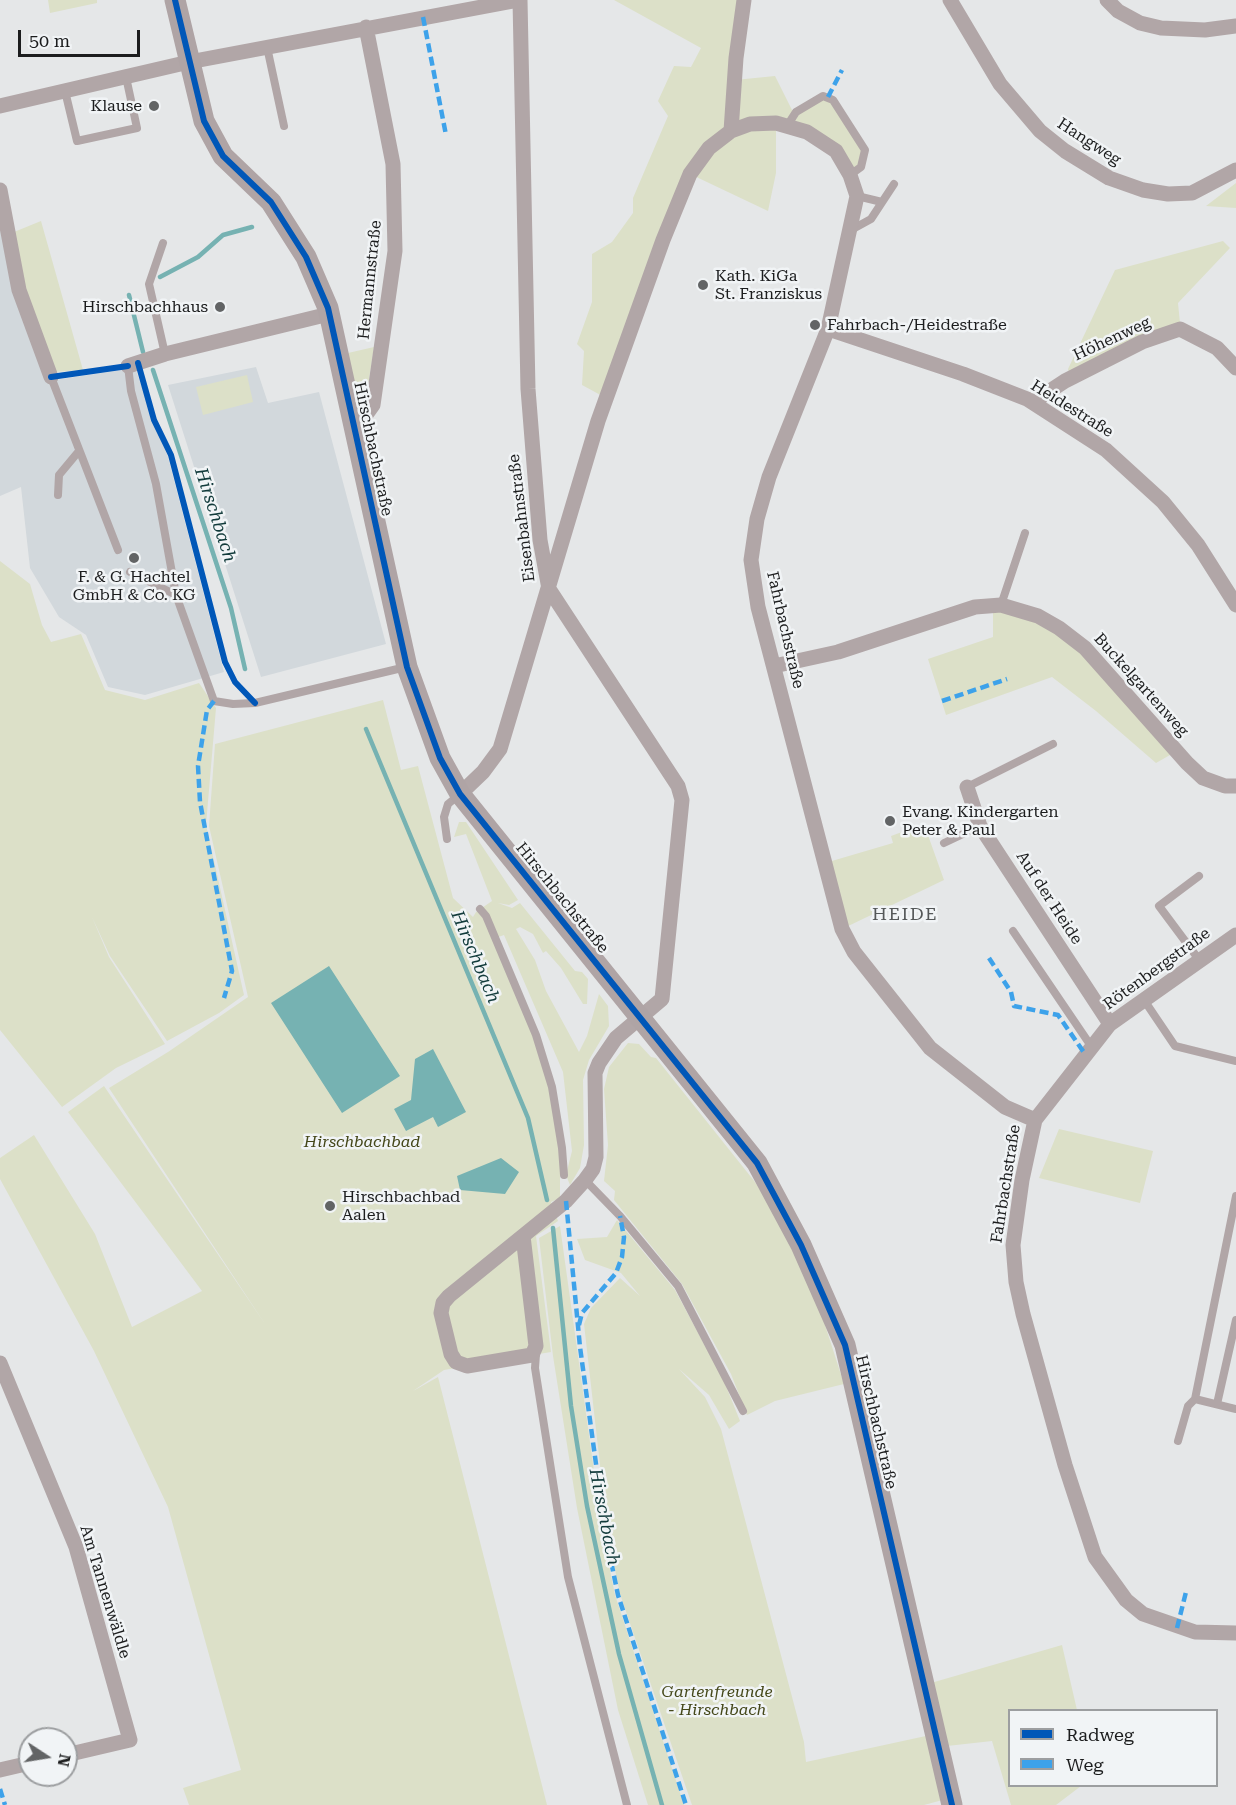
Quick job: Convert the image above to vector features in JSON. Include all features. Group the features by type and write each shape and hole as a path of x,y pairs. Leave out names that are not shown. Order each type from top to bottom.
{"street":[{"name":"Hirschbachstraße","path":"175,0 204,121 223,156 271,202 306,257 329,314 355,424 381,557 408,667 432,740 460,794 757,1163 801,1245 845,1345 952,1805"},
{"path":"0,106 267,46 519,0"},
{"name":"Eisenbahnstraße","path":"519,0 528,389 540,540 549,589 678,786 682,800 662,999 616,1038 595,1073 596,1157 593,1169 585,1180"},
{"path":"731,131 736,58 744,0"},
{"name":"Hangweg","path":"950,0 1000,84 1040,131 1065,151 1109,178 1143,190 1168,194 1192,193 1236,170"},
{"path":"1107,0 1118,11 1140,23 1161,28 1205,30 1236,26"},
{"name":"Hermannstraße","path":"355,424 363,419 373,405 395,251 393,164 366,27"},
{"name":"Fahrbachstraße","path":"460,794 483,772 500,749 598,422 663,240 690,174 708,148 731,131 750,124 776,123 807,132 836,152 850,175 857,196 828,329 768,477 757,519 751,560 758,608 843,929 854,952 930,1048 1005,1107 1035,1120 1022,1180 1013,1245 1016,1282 1065,1466 1095,1557 1126,1600 1143,1614 1195,1632 1236,1633"},
{"path":"0,190 19,290 51,377"},
{"path":"128,366 165,354 329,314"},
{"name":"Heidestraße","path":"828,329 963,374 1033,402 1106,450 1163,502 1198,545 1236,605"},
{"name":"Höhenweg","path":"1033,402 1065,381 1142,342 1180,329 1217,348 1236,368"},
{"name":"Buckelgartenweg","path":"774,666 838,652 975,607 1002,605 1038,616 1059,627 1085,648 1186,763 1203,778 1225,786 1236,786"},
{"name":"Auf der Heide","path":"967,787 980,826 1110,1024"},
{"name":"Rötenbergstraße","path":"1035,1120 1110,1024 1236,935"},
{"path":"523,1236 536,1346 532,1355 526,1358 466,1366 456,1362 451,1354 441,1313 443,1303 449,1296 566,1201 585,1180"},
{"name":"Am Tannenwäldle","path":"0,1363 76,1547 130,1740 78,1752"},
{"path":"0,1770 18,1766"}],"lane":[{"path":"267,46 284,126"},
{"path":"65,91 77,141 137,129 126,76"},
{"path":"787,126 796,112 823,96 833,100 865,150 861,167 850,175"},
{"path":"851,230 872,219 894,184"},
{"path":"857,196 882,202"},
{"path":"162,243 149,284 165,354"},
{"path":"128,366 131,391 156,484 176,595 214,701 233,704 255,703 408,667"},
{"path":"51,377 118,550"},
{"path":"58,495 59,475 79,451"},
{"path":"1002,605 1025,533"},
{"path":"130,572 176,595"},
{"path":"967,787 1053,744"},
{"path":"447,839 444,817 448,804 460,794"},
{"path":"944,843 980,826"},
{"path":"1199,876 1159,906 1200,960"},
{"path":"480,909 486,916 536,1035 552,1087 564,1175"},
{"path":"1013,931 1091,1047"},
{"path":"1144,1000 1175,1046 1236,1061"},
{"path":"585,1180 620,1216 678,1286 743,1411"},
{"path":"1178,1441 1188,1406 1195,1400 1236,1196"},
{"path":"1217,1404 1236,1320"},
{"path":"536,1346 535,1368 559,1529 588,1657 627,1805"},
{"path":"1195,1400 1236,1409"}],"shaded area":[{"path":"0,226 48,381 135,368 168,457 224,672 145,695 108,687 86,635 59,617 30,568 21,487 0,496"},
{"path":"256,367 268,403 319,392 386,644 261,677 168,385"}],"green space":[{"path":"48,0 97,0 97,3 50,13"},
{"path":"614,0 744,0 735,80 775,76 793,112 786,123 776,124 776,173 768,211 690,174 606,398 582,385 584,351 577,344 592,302 592,254 612,242 633,213 633,198 668,116 658,101 674,66 691,67 701,48"},
{"path":"824,99 831,101 862,151 859,166 851,171 793,123 798,114"},
{"path":"1236,183 1236,208 1206,206"},
{"path":"41,221 83,370 54,372 25,298 14,232"},
{"path":"1223,241 1230,248 1178,303 1180,323 1069,373 1068,369 1115,270"},
{"path":"374,347 368,385 362,394 355,390 348,353"},
{"path":"247,375 253,402 203,415 196,387"},
{"path":"0,561 30,584 42,625 51,642 81,634 105,690 145,700 199,683 216,708 206,825 244,995 219,1013 167,1041 110,956 92,917 109,957 165,1044 116,1068 62,1107 0,1030"},
{"path":"993,606 1059,628 1177,751 1156,763 1096,711 1052,677 946,715 928,659 993,637"},
{"name":"Hirschbachbad","path":"383,700 401,770 418,766 453,898 473,917 476,912 492,901 466,834 454,837 459,822 466,822 518,900 509,905 498,903 512,908 520,903 575,971 582,972 588,979 587,1004 583,1004 561,968 546,951 543,953 533,934 520,927 516,929 535,960 546,991 579,1052 587,1036 599,994 608,1006 609,1026 589,1060 583,1080 584,1145 580,1168 570,1185 566,1175 572,1151 563,1072 504,935 493,939 533,1036 549,1087 560,1148 560,1198 551,1202 558,1221 536,1236 551,1352 444,1370 413,1391 438,1377 547,1805 189,1805 183,1788 241,1770 168,1507 94,1351 0,1179 0,1158 34,1135 95,1234 132,1327 202,1291 68,1112 104,1086 265,1324 109,1088 168,1052 248,997 209,826 215,744"},
{"path":"924,824 944,880 842,929 825,863 893,843 891,836"},
{"path":"628,1043 639,1044 651,1057 656,1058 755,1182 774,1212 816,1297 844,1384 775,1401 747,1415 731,1374 682,1284 614,1200 615,1191 604,1181 608,1145 604,1089 609,1067"},
{"path":"1059,1129 1153,1151 1140,1203 1039,1178"},
{"name":"Gartenfreunde - Hirschbach","path":"617,1220 675,1290 724,1381 740,1421 729,1429 709,1395 679,1369 705,1397 721,1429 804,1742 806,1762 935,1734 924,1685 1062,1645 1077,1709 1008,1709 1008,1787 1080,1787 1056,1805 1011,1805 992,1741 938,1747 950,1798 924,1805 692,1805 620,1594 608,1535 584,1324 591,1308 620,1278 640,1296 621,1273 585,1260 577,1239 607,1237"},
{"path":"560,1226 603,1536 615,1595 684,1805 648,1805 618,1710 577,1508 553,1356 539,1238"}],"water":[{"path":"329,966 400,1076 342,1113 271,1003"},
{"path":"433,1049 466,1112 438,1127 433,1117 406,1131 394,1109 411,1100 415,1059"},
{"path":"501,1158 519,1172 505,1194 460,1190 457,1176"}],"waterway":[{"name":"Hirschbach","path":"160,277 198,257 223,235 252,227"},
{"name":"Hirschbach","path":"129,295 143,352"},
{"name":"Hirschbach","path":"153,370 231,608 245,669"},
{"name":"Hirschbach","path":"366,729 528,1118 547,1200"},
{"name":"Hirschbach","path":"553,1228 571,1406 587,1506 619,1654 662,1805"}],"marked path":[{"path":"423,17 446,135"},
{"path":"828,97 842,70"},
{"path":"942,701 1007,679"},
{"path":"214,701 207,710 198,766 200,802 232,971 224,998"},
{"path":"989,958 1011,992 1014,1006 1058,1015 1085,1054"},
{"path":"566,1201 580,1347 606,1537 618,1595 686,1805"},
{"path":"579,1325 582,1313 616,1273 622,1257 624,1237 620,1216"},
{"path":"1177,1628 1186,1592"},
{"path":"0,1789 5,1805"}],"cycle path":[{"path":"175,0 204,121 223,156 271,202 306,257 328,308 407,667 440,758 460,794 757,1163 801,1245 845,1345 952,1805"},
{"path":"138,363 154,420 171,455 225,662 235,682 255,703"},
{"path":"51,377 128,366"}],"place":[{"name":"Klause","path":"154,106"},
{"name":"Kath. KiGa St. Franziskus","path":"703,285"},
{"name":"Hirschbachhaus","path":"220,307"},
{"name":"Fahrbach-/Heidestraße","path":"815,325"},
{"name":"F. & G. Hachtel GmbH & Co. KG","path":"134,558"},
{"name":"Evang. Kindergarten Peter & Paul","path":"890,821"},
{"name":"Hirschbachbad Aalen","path":"330,1206"}],"district":[{"name":"HEIDE","path":"905,915"}]}
